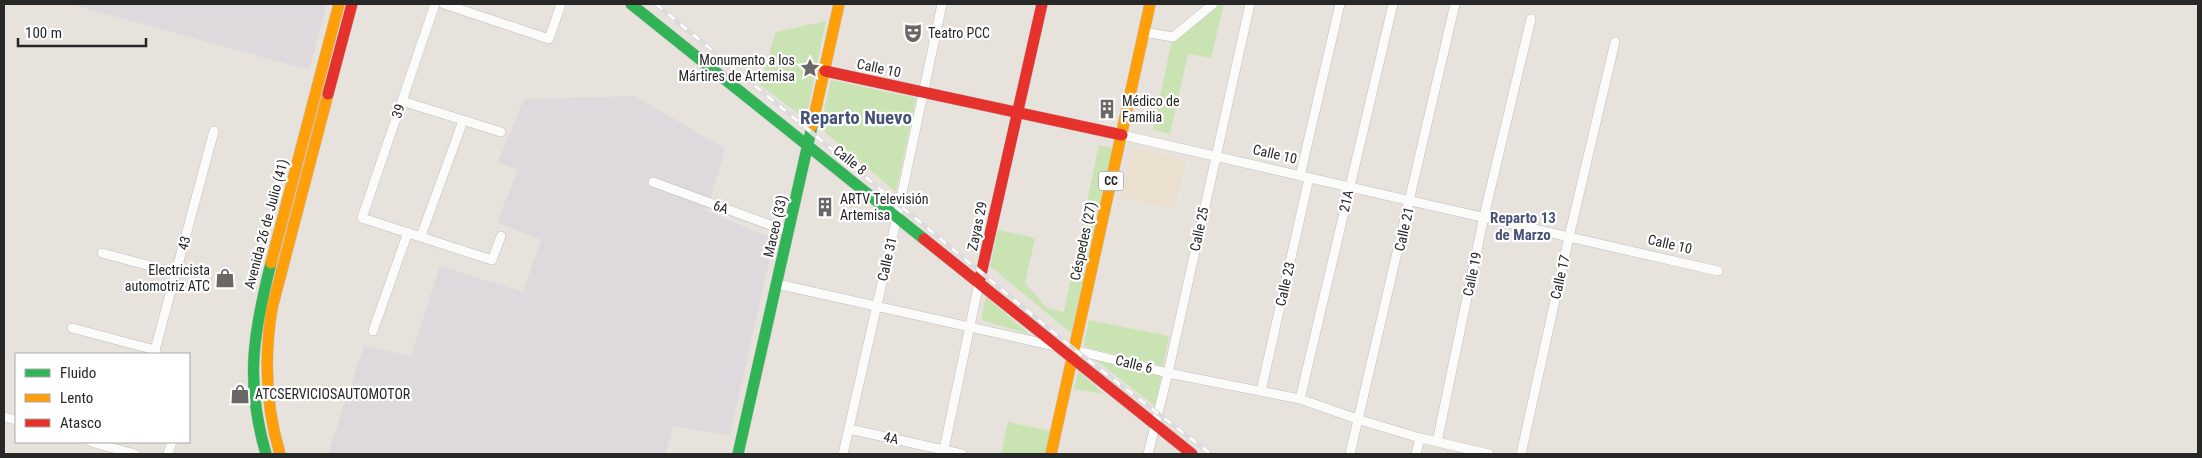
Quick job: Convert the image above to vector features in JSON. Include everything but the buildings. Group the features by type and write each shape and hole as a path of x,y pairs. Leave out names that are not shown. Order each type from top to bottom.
{"main road":[{"name":"Avenida 26 de Julio (41)","path":"266,454 258,422 253,382 253,343 258,314 339,4"},
{"name":"Avenida 26 de Julio (41)","path":"280,454 269,409 266,340 272,308 352,4"},
{"name":"Calle 8","path":"631,4 1056,346 1074,354 1155,425 1192,454"},
{"name":"Maceo (33)","path":"738,454 840,4"},
{"name":"Zayas 29","path":"979,283 1042,4"},
{"name":"Céspedes (27)","path":"1051,454 1150,4"},
{"name":"Calle 10","path":"824,72 1122,135"}],"street":[{"name":"39","path":"408,232 362,218 435,4"},
{"path":"444,4 549,39 561,4"},
{"name":"Calle 31","path":"843,454 897,217 942,4"},
{"path":"1144,32 1173,37 1213,4"},
{"name":"Calle 25","path":"1148,454 1168,373 1250,4"},
{"name":"Calle 23","path":"1261,391 1340,4"},
{"name":"21A","path":"1300,399 1393,4"},
{"name":"Calle 21","path":"1350,454 1360,420 1455,4"},
{"name":"Calle 19","path":"1437,442 1484,216 1531,19"},
{"name":"Calle 17","path":"1520,454 1615,42"},
{"path":"402,101 501,132"},
{"path":"422,236 463,121"},
{"name":"43","path":"156,352 214,131"},
{"name":"Calle 10","path":"1122,135 1718,270"},
{"name":"6A","path":"653,182 789,232"},
{"path":"373,331 408,232 492,260 501,236"},
{"path":"102,253 176,273"},
{"name":"Zayas 29","path":"943,452 979,283"},
{"path":"777,284 1056,346"},
{"path":"72,328 156,352"},
{"name":"Calle 6","path":"1074,354 1300,399 1420,438 1489,454"},
{"name":"4A","path":"849,429 943,452 962,454"},
{"path":"1416,454 1420,438"},
{"path":"95,443 135,454"}],"shaded area":[{"path":"70,4 327,4 309,70"},
{"path":"635,96 725,149 707,211 774,239 730,435 673,426 666,454 328,454 364,346 411,356 440,266 523,292 541,240 497,222 518,170 498,162 524,99"},
{"path":"1132,148 1186,160 1174,209 1120,197"}],"green space":[{"path":"1216,4 1224,4 1211,58 1188,54 1170,134 1153,130 1172,40"},
{"path":"826,21 806,119 760,85 776,32"},
{"path":"831,80 916,98 896,192 820,128"},
{"path":"1099,145 1112,148 1071,333 990,266 998,230 1035,238 1025,283 1047,308 1064,312"},
{"path":"986,297 1029,334 981,320"},
{"path":"1089,320 1169,336 1163,366 1085,347 1084,343"},
{"path":"1092,357 1161,375 1155,406"},
{"path":"1078,371 1104,394 1074,389"},
{"path":"1008,422 1051,431 1046,454 1001,454"}],"railway":[{"path":"656,4 1075,350 1211,454"}],"traffic: fast":[{"path":"631,4 924,239"},
{"path":"738,454 812,126"},
{"path":"266,454 255,404 254,358 260,313 271,263"}],"traffic: slow":[{"path":"271,263 339,4"},
{"path":"812,126 839,4"},
{"path":"1051,454 1150,4"},
{"path":"280,454 271,418 267,381 269,327 272,308 328,94"}],"traffic: jam":[{"path":"328,94 352,4"},
{"path":"979,283 1042,4"},
{"path":"825,71 1122,135"},
{"path":"924,239 1192,454"}],"place":[{"name":"Teatro PCC","path":"913,33"},
{"name":"Monumento a los Mártires de Artemisa","path":"810,68"},
{"name":"Médico de Familia","path":"1107,109"},
{"name":"ARTV Televisión Artemisa","path":"825,207"},
{"name":"Electricista automotriz ATC","path":"225,278"},
{"name":"ATCSERVICIOSAUTOMOTOR","path":"240,394"}],"district":[{"name":"Reparto Nuevo","path":"856,117"},
{"name":"Reparto 13 de Marzo","path":"1523,226"}]}
